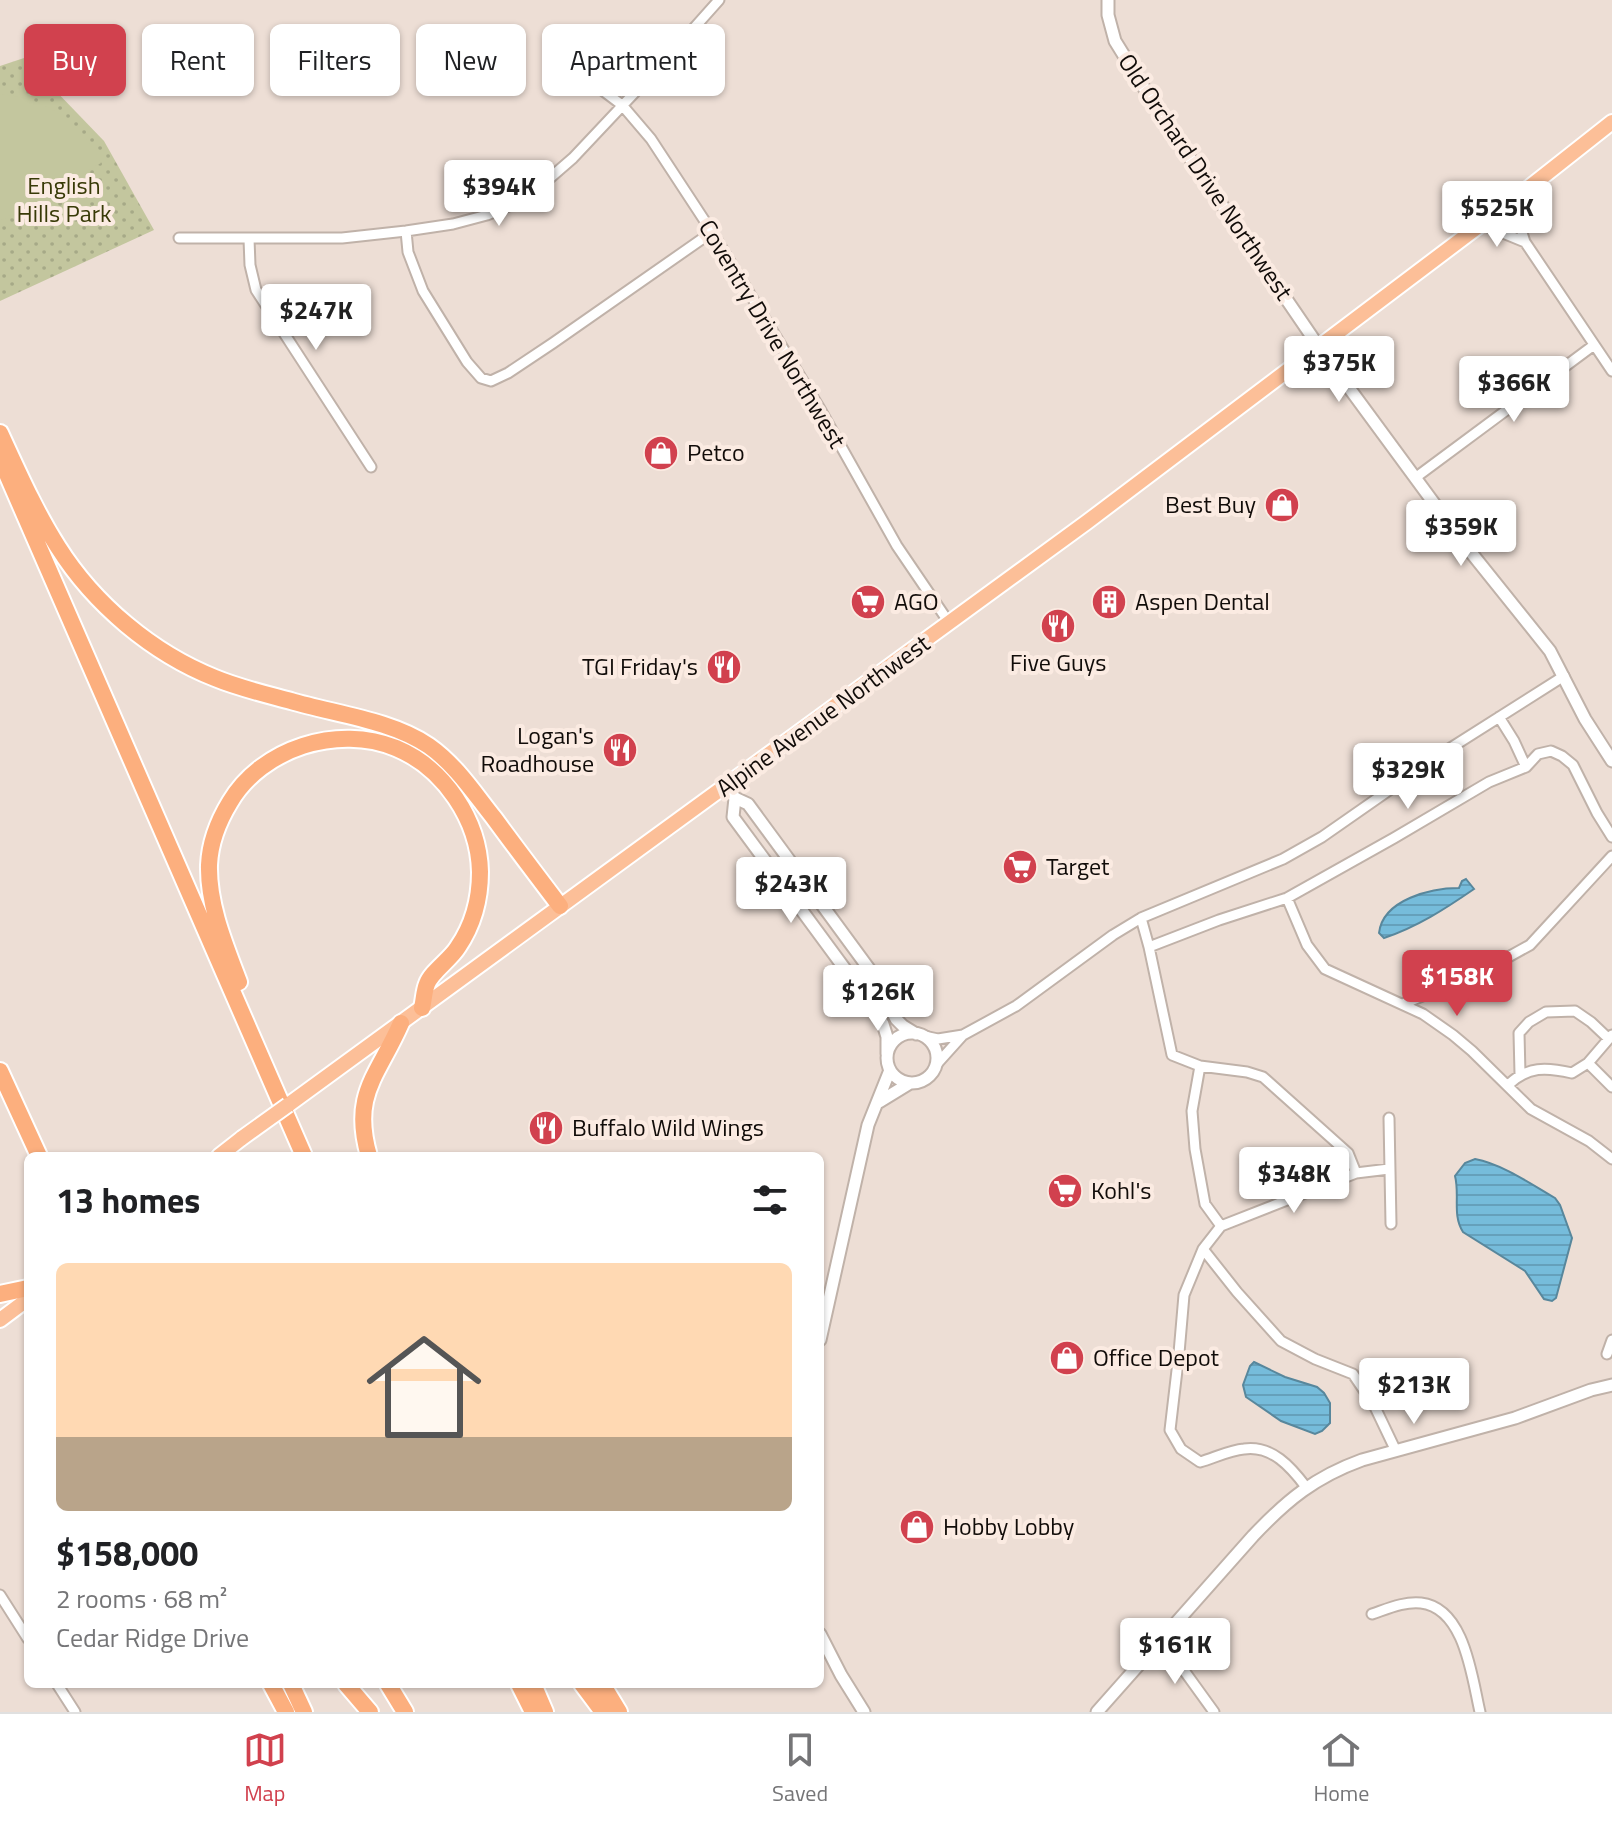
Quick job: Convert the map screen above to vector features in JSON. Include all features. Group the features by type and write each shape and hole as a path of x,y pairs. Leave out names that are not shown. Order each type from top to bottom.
{"highway":[{"name":"Alpine Avenue Northwest","path":"224,1152 950,624 1512,201 1612,122"},
{"path":"0,433 38,513 67,560 90,589 136,632 163,651 215,678 305,706 388,727 428,746 466,782 560,906"},
{"path":"0,458 302,1152"},
{"path":"253,1038 248,1005 214,911 209,861 214,837 237,790 255,772 293,749 320,741 341,738 369,740 417,759 457,799 469,823 480,869 475,910 459,946 427,981 422,1008"},
{"path":"368,1152 364,1134 365,1097 401,1023"},
{"path":"0,1071 36,1152"},
{"path":"0,1098 17,1129 35,1152"},
{"path":"0,1294 24,1289"},
{"path":"0,1320 24,1302"},
{"path":"273,1688 286,1712"},
{"path":"293,1688 304,1712"},
{"path":"349,1688 370,1712"},
{"path":"390,1688 405,1712"},
{"path":"521,1688 533,1712"},
{"path":"535,1688 545,1712"},
{"path":"585,1688 603,1712"},
{"path":"604,1688 619,1712"}],"street":[{"path":"179,238 342,238 453,224 511,205 543,184 573,158 719,0"},
{"name":"Old Orchard Drive Northwest","path":"1108,0 1110,28 1115,41 1171,131 1319,347 1461,540 1550,651 1585,719 1612,761"},
{"name":"Coventry Drive Northwest","path":"610,96 622,105 651,139 712,232 820,409 897,546 950,624"},
{"path":"1512,201 1525,242 1612,371"},
{"path":"1481,224 1525,242"},
{"path":"406,231 408,252 423,291 467,362 481,378 491,381 553,343 712,232"},
{"path":"249,239 250,265 256,290 371,467"},
{"path":"1415,478 1594,345"},
{"path":"876,1105 910,1083 926,1079 963,1035 1016,1006 1113,935 1170,904 1283,859 1322,837 1441,754 1564,676"},
{"path":"1499,717 1526,767"},
{"path":"1149,947 1287,898 1489,782 1526,767 1538,754 1551,751 1573,765 1612,837"},
{"path":"726,785 735,798 748,804 875,977 896,1019 931,1042 935,1049 936,1065"},
{"path":"735,798 733,817 861,990 883,1024 887,1037 890,1070 868,1125 824,1322"},
{"path":"1403,1004 1483,971 1530,945 1612,856"},
{"path":"1287,898 1307,945 1325,969 1423,1014 1453,1035 1531,1109 1589,1141 1612,1159"},
{"path":"1141,918 1172,1055 1200,1066 1263,1077 1348,1153 1356,1173"},
{"path":"1508,1085 1520,1074 1556,1069 1572,1073 1588,1063 1610,1037 1575,1011 1546,1012 1529,1022 1519,1033 1520,1074"},
{"path":"887,1054 901,1036 920,1035 938,1039 963,1035"},
{"path":"1588,1063 1612,1087"},
{"path":"1200,1066 1192,1111 1195,1149 1205,1204 1221,1226"},
{"path":"890,1070 902,1081 910,1083"},
{"path":"1389,1118 1391,1224"},
{"path":"1306,1487 1284,1460 1267,1452 1245,1448 1200,1462 1181,1449 1170,1430 1184,1295 1203,1249 1221,1226 1356,1173 1389,1169"},
{"path":"1203,1249 1281,1341 1353,1374 1374,1405 1395,1449"},
{"path":"1607,1354 1612,1340"},
{"path":"1097,1712 1253,1536 1306,1487 1337,1469 1395,1449 1515,1418 1612,1385"},
{"path":"0,1595 24,1633"},
{"path":"1372,1614 1399,1605 1421,1603 1435,1607 1446,1616 1461,1636 1480,1712"},
{"path":"1162,1640 1214,1712"},
{"path":"824,1642 864,1712"},
{"path":"60,1688 75,1712"}],"green space":[{"name":"English Hills Park","path":"24,58 24,96 61,96 104,141 154,230 0,301 0,66"},
{"path":"0,94 32,101 60,115 83,135 101,163 0,221"}],"water":[{"path":"1466,879 1474,889 1441,910 1408,929 1384,938 1379,933 1382,921 1399,904 1423,893 1459,888"},
{"path":"1475,1159 1516,1175 1555,1198 1560,1205 1572,1238 1556,1298 1552,1301 1544,1299 1525,1271 1463,1232 1457,1212 1455,1176 1465,1163"},
{"path":"1254,1362 1285,1377 1317,1387 1330,1403 1330,1423 1315,1434 1281,1421 1246,1397 1243,1385"}],"place":[{"name":"Petco","path":"661,453"},
{"name":"Best Buy","path":"1282,505"},
{"name":"AGO","path":"868,602"},
{"name":"Aspen Dental","path":"1109,602"},
{"name":"Five Guys","path":"1058,626"},
{"name":"TGI Friday's","path":"724,667"},
{"name":"Logan's Roadhouse","path":"620,750"},
{"name":"Target","path":"1020,867"},
{"name":"Buffalo Wild Wings","path":"546,1128"},
{"name":"Kohl's","path":"1065,1191"},
{"name":"Office Depot","path":"1067,1358"},
{"name":"Hobby Lobby","path":"917,1527"}]}
